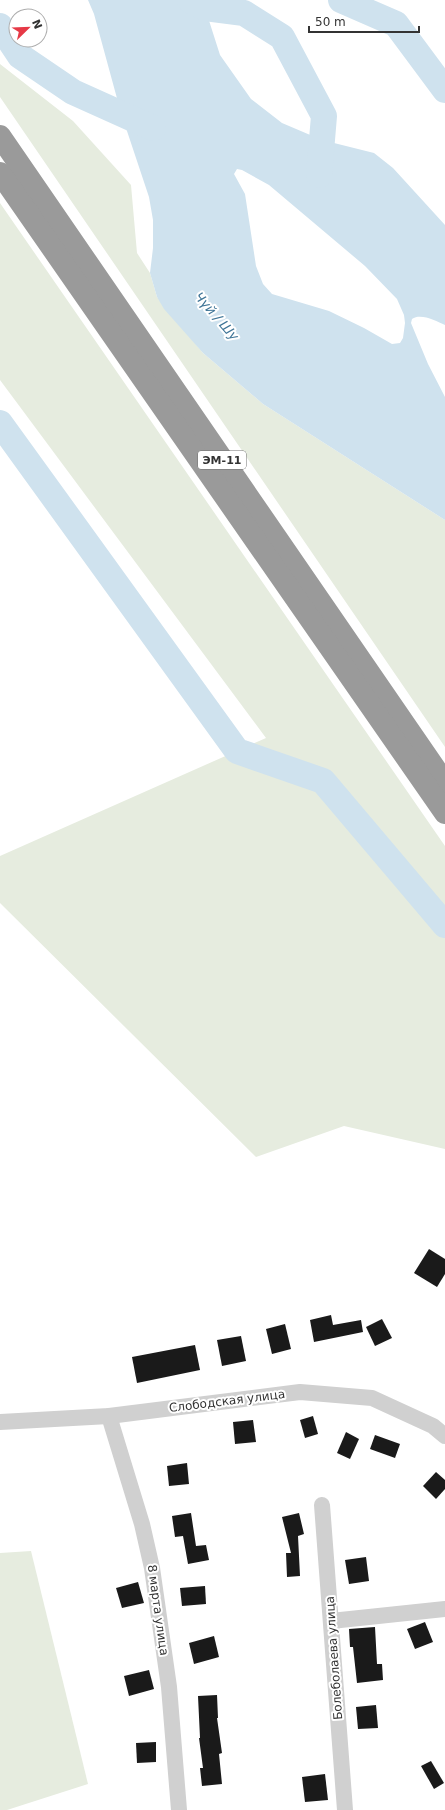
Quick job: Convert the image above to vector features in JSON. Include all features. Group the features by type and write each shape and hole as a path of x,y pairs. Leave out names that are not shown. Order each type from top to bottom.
{"highway":[{"name":"ЭМ-11","path":"0,136 445,783"},
{"name":"ЭМ-11","path":"0,173 445,813"}],"street":[{"name":"Слободская улица","path":"0,1422 109,1416 300,1392 372,1398 433,1426 445,1436"},
{"name":"8 марта улица","path":"109,1416 142,1524 152,1568 169,1688 179,1810"},
{"name":"Болеболаева улица","path":"322,1505 346,1810"},
{"path":"331,1621 445,1609"}],"shaded area":[{"path":"0,64 73,121 131,185 137,253 150,273 157,297 203,353 263,404 445,520 445,747 0,97"},
{"path":"0,203 445,846 445,1149 344,1126 256,1157 0,903 0,856 266,738 0,380"},
{"path":"31,1551 88,1784 7,1810 0,1810 0,1553"}],"water":[{"name":"Чүй / Шу","path":"88,0 204,0 205,8 220,55 251,99 282,123 322,140 374,153 393,168 445,225 445,325 424,317 416,317 412,319 411,323 428,364 445,397 445,520 263,404 203,353 164,309 157,297 150,273 153,248 153,220 149,197 121,113 94,14","holes":["237,169 242,170 269,185 365,266 397,299 404,315 405,323 403,338 400,343 392,344 329,311 272,294 263,284 256,266 245,194 234,174"]}],"building":[{"path":"429,1249 445,1259 445,1274 437,1287 414,1273"},
{"path":"331,1315 333,1325 361,1320 363,1332 314,1342 310,1320"},
{"path":"382,1319 392,1338 375,1346 366,1327"},
{"path":"285,1324 291,1349 272,1354 266,1329"},
{"path":"241,1336 246,1361 222,1366 217,1340"},
{"path":"195,1345 200,1370 137,1383 132,1357"},
{"path":"313,1416 318,1434 305,1438 300,1420"},
{"path":"253,1420 256,1442 235,1444 233,1422"},
{"path":"346,1432 359,1439 350,1459 337,1453"},
{"path":"375,1435 400,1444 395,1458 370,1449"},
{"path":"187,1463 189,1484 169,1486 167,1466"},
{"path":"436,1472 445,1480 445,1489 436,1499 423,1486"},
{"path":"191,1513 196,1546 206,1545 209,1560 188,1564 183,1536 175,1537 172,1516"},
{"path":"299,1513 304,1534 298,1536 300,1576 287,1577 286,1553 291,1553 282,1517"},
{"path":"366,1557 369,1581 349,1584 345,1560"},
{"path":"138,1582 144,1603 122,1608 116,1588"},
{"path":"205,1586 206,1604 182,1606 180,1588"},
{"path":"425,1622 433,1642 415,1649 407,1629"},
{"path":"375,1627 377,1664 382,1664 383,1680 357,1683 353,1647 350,1647 349,1629"},
{"path":"214,1636 219,1657 194,1664 189,1643"},
{"path":"149,1670 154,1689 129,1696 124,1676"},
{"path":"217,1695 217,1718 222,1753 219,1754 222,1784 202,1786 200,1768 203,1768 199,1738 198,1696"},
{"path":"376,1705 378,1728 358,1729 356,1707"},
{"path":"156,1742 156,1762 137,1763 136,1743"},
{"path":"431,1761 444,1783 434,1789 421,1766"},
{"path":"325,1774 328,1800 305,1802 302,1777"}],"waterway":[{"path":"190,0 205,8 244,13 282,37 324,116 319,175"},
{"path":"341,0 396,24 445,90"},
{"path":"0,26 20,56 73,92 153,128"},
{"path":"0,423 237,751 323,781 445,925"}]}
